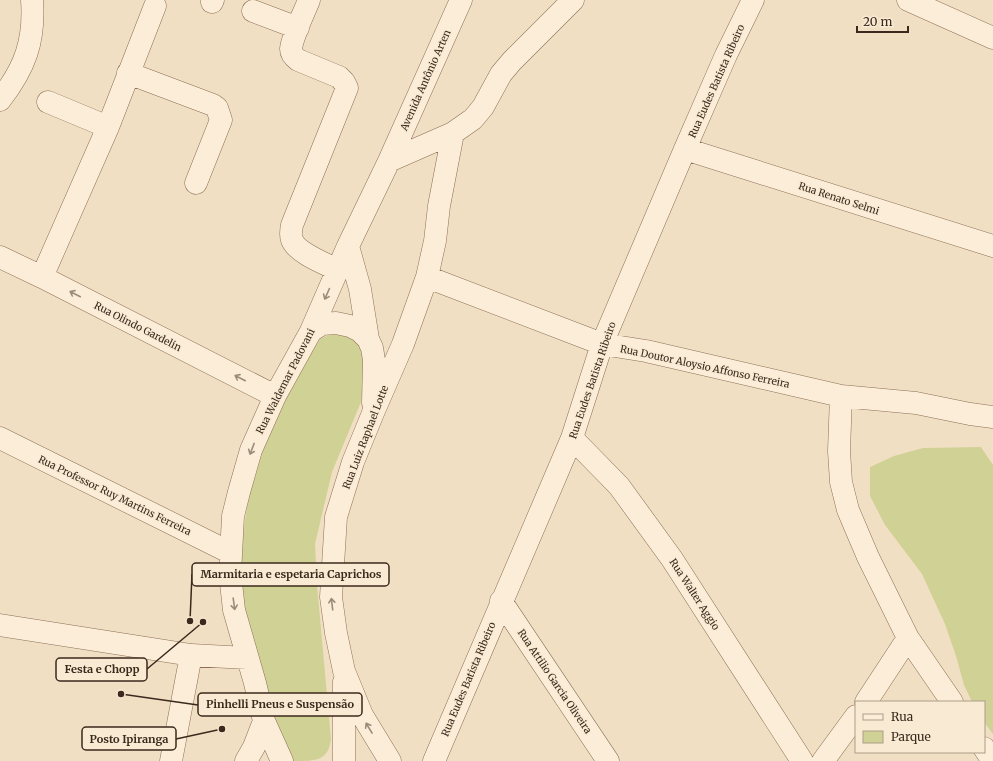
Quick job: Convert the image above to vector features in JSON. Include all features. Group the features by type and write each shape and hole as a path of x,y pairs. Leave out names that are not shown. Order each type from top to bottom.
{"street":[{"path":"0,100 21,69 29,46 32,29 32,0"},
{"path":"309,0 291,50 293,55 298,60 339,77 344,82 346,88 292,225 291,234 295,246 308,255 338,270"},
{"name":"Avenida Antônio Arten","path":"389,161 461,0"},
{"path":"389,161 453,133 473,118 478,113 501,74 512,61 573,0"},
{"name":"Rua Eudes Batista Ribeiro","path":"434,761 501,601 537,522 572,438 602,344 726,55 753,0"},
{"path":"908,0 993,38"},
{"path":"42,277 108,127 155,6"},
{"path":"253,11 298,28"},
{"path":"128,73 213,105 217,108 220,120 196,184"},
{"path":"48,102 108,127"},
{"name":"Rua Luiz Raphael Lotte","path":"390,761 362,715 344,671 336,633 331,597 336,517 353,462 403,344 428,277 453,133"},
{"name":"Rua Renato Selmi","path":"685,149 993,246"},
{"name":"Rua Waldemar Padovani","path":"282,761 264,721 255,682 234,610 230,574 233,516 249,457 275,396 311,331 348,246 389,161"},
{"path":"348,246 360,289 368,339 372,348 374,360 373,413"},
{"name":"Rua Olindo Gardelin","path":"0,257 275,396"},
{"name":"Rua Doutor Aloysio Affonso Ferreira","path":"428,277 602,344 646,351 841,396 916,403 993,417"},
{"path":"311,331 322,324 336,323 350,326 360,331 368,339"},
{"path":"374,360 391,353 403,344"},
{"path":"841,396 839,451 841,482 848,510 868,556 908,638 951,701"},
{"name":"Rua Professor Ruy Martins Ferreira","path":"0,438 231,553"},
{"name":"Rua Walter Aggio","path":"572,438 619,486 672,558 802,761"},
{"name":"Rua Attilio Garcia Oliveira","path":"501,601 608,761"},
{"path":"2,625 191,655 247,658"},
{"path":"867,701 908,638"},
{"path":"171,761 191,655"},
{"path":"342,760 344,671"},
{"path":"823,761 855,717"},
{"path":"246,761 254,747 264,721"},
{"path":"985,749 993,761"}],"green space":[{"path":"329,335 348,337 356,342 363,350 367,359 361,402 332,472 315,544 317,585 331,739 327,752 324,756 309,761 293,761 281,746 242,599 241,544 249,496 269,432 301,368 320,339"},
{"path":"981,447 993,465 993,734 985,723 985,701 972,701 964,685 945,624 922,574 885,525 870,496 870,467 894,456 923,448"}],"place":[{"name":"Marmitaria e espetaria Caprichos","path":"190,621"},
{"name":"Festa e Chopp","path":"203,622"},
{"name":"Pinhelli Pneus e Suspensão","path":"121,694"},
{"name":"Posto Ipiranga","path":"222,729"}]}
